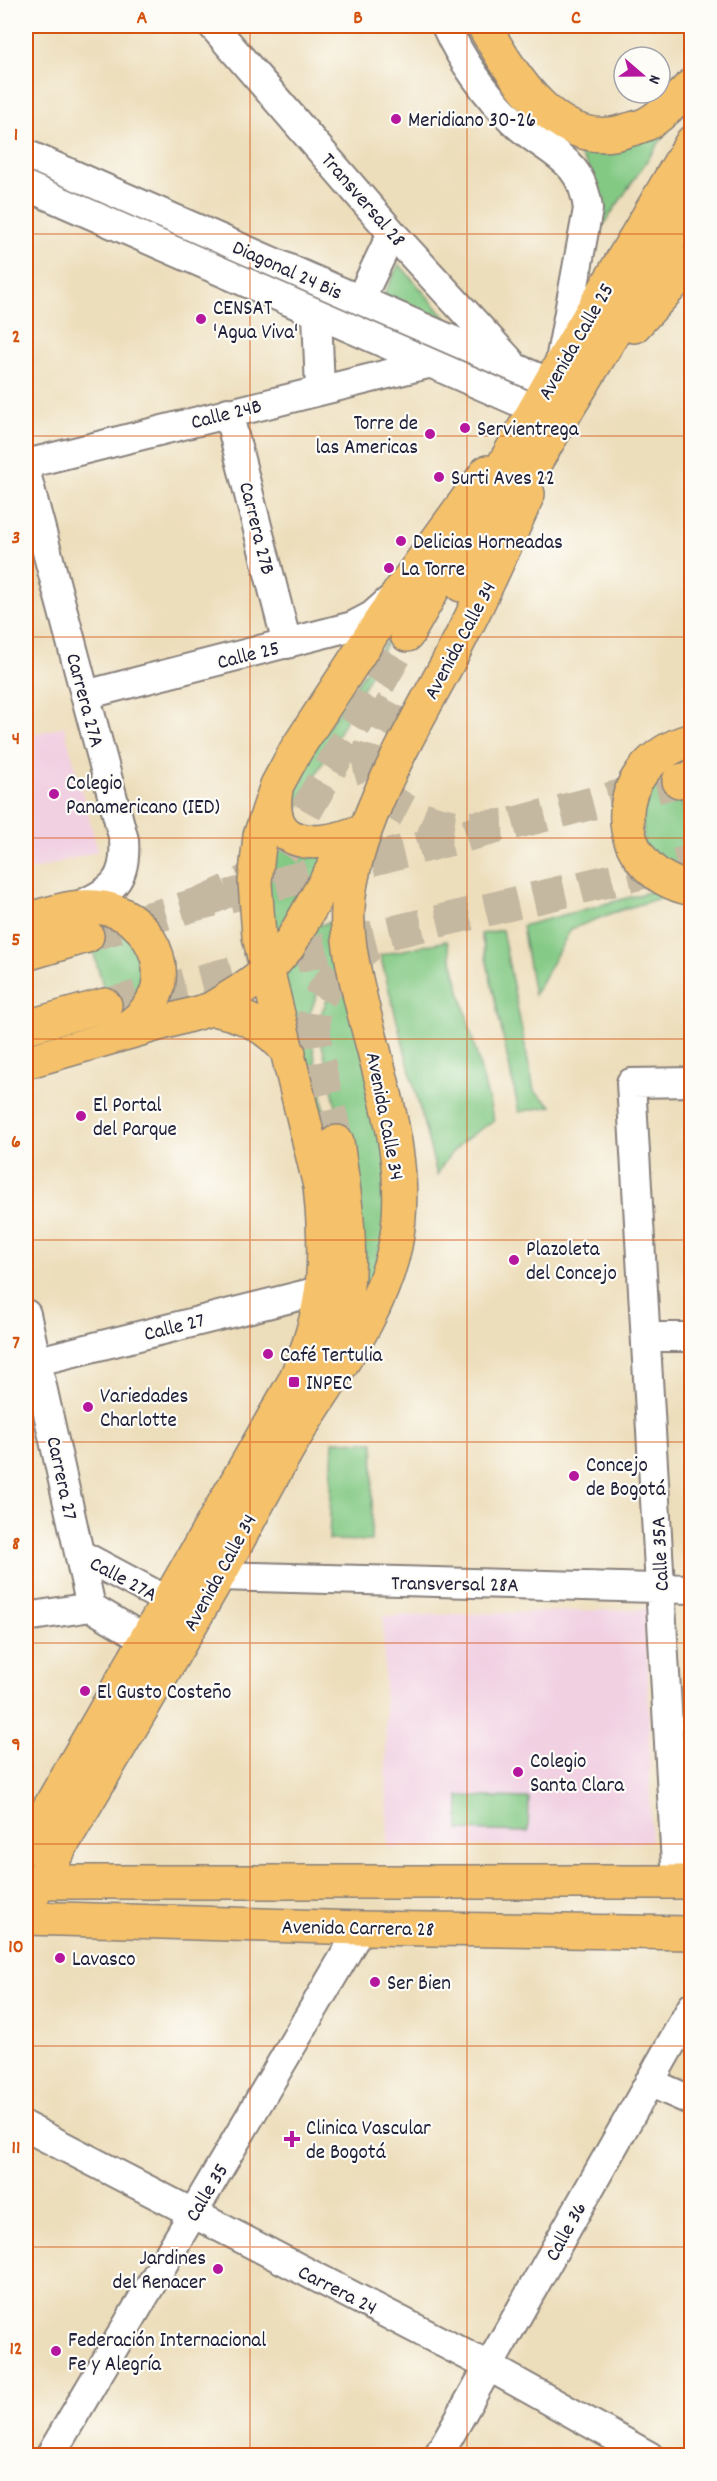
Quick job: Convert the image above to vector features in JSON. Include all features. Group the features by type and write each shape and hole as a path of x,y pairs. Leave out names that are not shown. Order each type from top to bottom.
{"main road":[{"path":"484,26 508,68 536,99 561,123 591,134 619,134 649,123 692,86"},
{"name":"Avenida Calle 25","path":"417,639 557,393 692,142"},
{"name":"Avenida Calle 25","path":"557,393 692,203"},
{"path":"557,393 692,263"},
{"name":"Avenida Calle 34","path":"26,1848 294,1382 304,1360 323,1290 324,1224 320,1186 259,936 255,882 260,836 277,785 296,750 400,591 557,393"},
{"name":"Avenida Calle 34","path":"30,1890 218,1576 292,1442 359,1336 380,1294 395,1247 401,1203 400,1163 350,953 348,908 354,871 373,811 487,587 557,393"},
{"path":"26,1062 211,1009 267,971 288,947 413,729"},
{"path":"692,740 672,745 654,757 640,772 625,808 634,846 645,862 658,875 674,885 692,889"},
{"path":"277,785 274,801 275,813 284,831 293,838 307,843 320,843 333,842 353,834"},
{"path":"26,954 82,921 111,910 127,917 147,934 154,947 158,987 144,1014 116,1035"},
{"path":"26,920 82,921"},
{"path":"26,1027 105,1005"},
{"path":"211,1009 242,1016 256,1022 279,1041 289,1053"},
{"path":"292,1442 324,1376 340,1323 347,1287 349,1248 347,1213 337,1142"},
{"path":"30,1890 684,1882"},
{"name":"Avenida Carrera 28","path":"26,1918 361,1928 692,1933"}],"street":[{"name":"Transversal 28","path":"213,26 392,232 518,369"},
{"path":"447,27 466,62 499,106 526,132 573,166 586,191 588,208 574,271 557,393"},
{"name":"Diagonal 24 Bis","path":"26,154 518,369 557,393"},
{"name":"Diagonal 24 Bis","path":"26,186 428,363 557,393"},
{"path":"360,300 392,232"},
{"path":"317,314 320,390"},
{"name":"Calle 24B","path":"26,464 428,363"},
{"name":"Carrera 27B","path":"228,412 287,644"},
{"name":"Carrera 27A","path":"26,473 124,840 125,857 120,875 82,921"},
{"name":"Calle 25","path":"85,695 353,626 372,616 400,591"},
{"name":"Calle 35A","path":"684,1882 661,1588 631,1083 692,1082"},
{"name":"Calle 27","path":"32,1362 323,1290"},
{"name":"Carrera 27","path":"26,1314 32,1362 91,1607"},
{"path":"646,1336 692,1337"},
{"name":"Calle 27A","path":"80,1554 168,1601"},
{"name":"Transversal 28A","path":"218,1576 692,1589"},
{"name":"Calle 27A","path":"26,1617 91,1607 145,1639"},
{"name":"Calle 35","path":"50,2456 361,1928"},
{"name":"Calle 36","path":"438,2456 692,2007"},
{"path":"649,2082 692,2101"},
{"name":"Carrera 24","path":"26,2127 488,2366 648,2456"}],"shaded area":[{"name":"Colegio Panamericano (IED)","path":"64,726 98,851 26,872 26,737"},
{"name":"Colegio Santa Clara","path":"647,1609 651,1842 388,1848 383,1616"}],"green space":[{"path":"673,122 587,249 595,187 586,163 573,145"},
{"path":"399,264 458,332 383,296"},
{"path":"395,628 297,810 292,794 293,778"},
{"path":"669,754 691,839 691,883 643,855 643,780"},
{"path":"272,822 342,846 274,957 264,900"},
{"path":"668,887 680,892 615,912 571,929 534,995 522,926"},
{"path":"82,912 131,928 153,985 115,1028"},
{"path":"336,921 343,985 391,1153 394,1205 385,1248 367,1302 342,1345 354,1259 352,1211 345,1146 320,1036 320,1016 335,982 330,978 318,991 308,1019 337,1181 343,1234 342,1292 319,1375 271,1469 326,1318 332,1290 334,1234 329,1181 295,1040 275,971 304,929"},
{"path":"502,930 534,1091 552,1106 519,1112 481,934"},
{"path":"447,941 494,1121 461,1144 448,1157 437,1175 380,955"},
{"path":"333,1441 374,1442 371,1541 329,1540"},
{"path":"459,1796 529,1798 528,1832 459,1830"}],"tunnel":[{"path":"198,904 242,883 281,854 407,635"},
{"path":"393,702 375,735 369,757 371,773 388,798 401,808 416,815 448,825 469,827 509,825"},
{"path":"87,936 198,904 679,781"},
{"path":"105,1005 385,934 692,861"},
{"path":"337,1142 318,1056 315,1038 315,1010 330,982 371,944"}],"place":[{"name":"Meridiano 30-26","path":"396,119"},
{"name":"CENSAT 'Agua Viva'","path":"201,319"},
{"name":"Servientrega","path":"465,428"},
{"name":"Torre de las Americas","path":"430,434"},
{"name":"Surti Aves 22","path":"439,477"},
{"name":"Delicias Horneadas","path":"401,541"},
{"name":"La Torre","path":"389,568"},
{"name":"Colegio Panamericano (IED)","path":"54,794"},
{"name":"El Portal del Parque","path":"81,1116"},
{"name":"Plazoleta del Concejo","path":"514,1260"},
{"name":"Café Tertulia","path":"268,1354"},
{"name":"INPEC","path":"294,1382"},
{"name":"Variedades Charlotte","path":"88,1407"},
{"name":"Concejo de Bogotá","path":"574,1476"},
{"name":"El Gusto Costeño","path":"85,1691"},
{"name":"Colegio Santa Clara","path":"518,1772"},
{"name":"Lavasco","path":"60,1958"},
{"name":"Ser Bien","path":"375,1982"},
{"name":"Clinica Vascular de Bogotá","path":"292,2139"},
{"name":"Jardines del Renacer","path":"218,2269"},
{"name":"Federación Internacional Fe y Alegría","path":"56,2351"}]}
